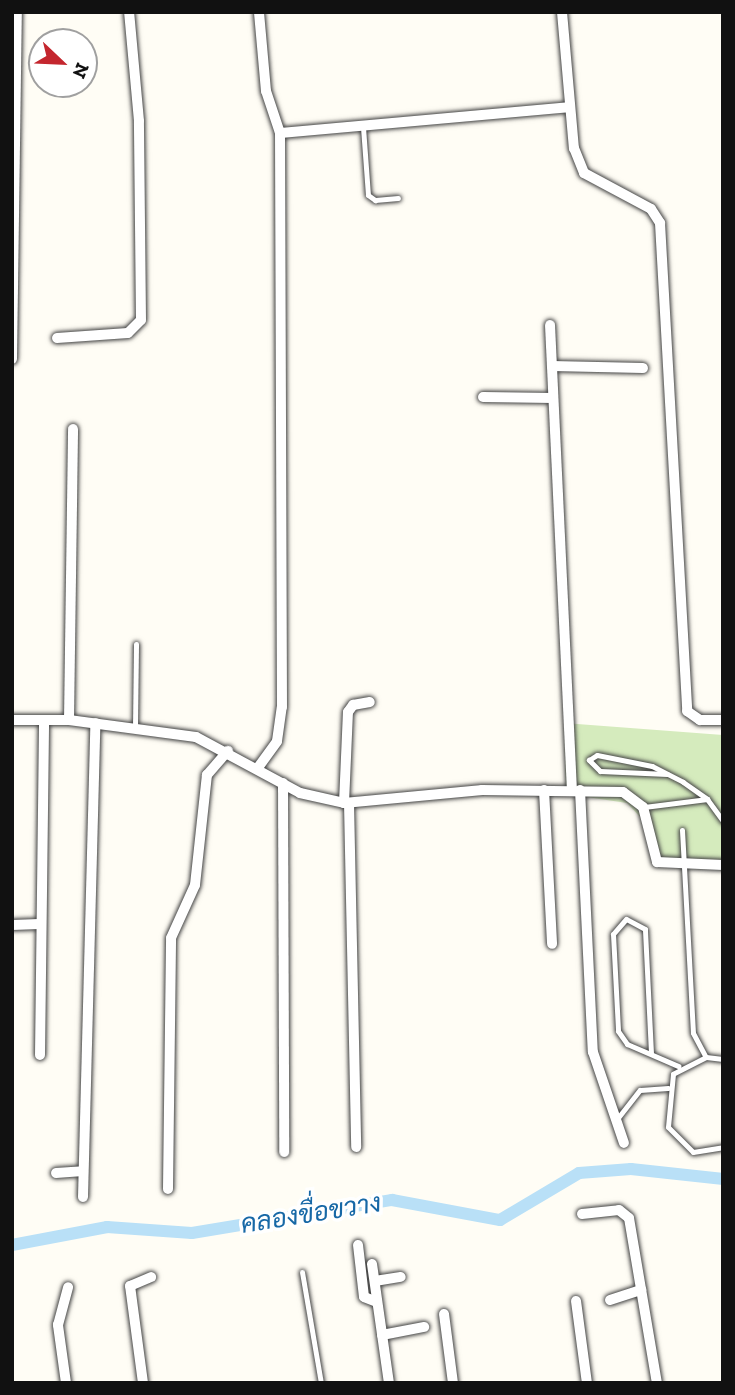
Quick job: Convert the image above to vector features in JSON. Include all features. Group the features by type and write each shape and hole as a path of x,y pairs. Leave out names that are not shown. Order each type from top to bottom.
{"street":[{"path":"12,359 17,12"},
{"path":"57,338 128,333 141,320 139,121 129,12"},
{"path":"257,769 276,741 282,707 280,133 266,91 259,12"},
{"path":"562,12 569,107 584,173 651,209 660,223 687,710 700,720 723,720"},
{"path":"280,133 569,107"},
{"path":"550,325 593,1045 624,1143"},
{"path":"552,366 643,368"},
{"path":"483,397 553,398"},
{"path":"69,720 73,429"},
{"path":"356,1147 347,803 348,712 353,705 370,702"},
{"path":"12,720 69,720 196,737 228,751 313,798 347,803 544,790 623,792 643,807 654,858 683,867 723,865"},
{"path":"40,1055 39,924 44,720"},
{"path":"83,1197 95,723"},
{"path":"168,1189 171,938 195,885 207,775 228,751"},
{"path":"283,783 285,1152"},
{"path":"544,790 552,944"},
{"path":"12,925 39,924"},
{"path":"56,1173 83,1171"},
{"path":"582,1214 626,1213 657,1383"},
{"path":"358,1245 364,1297 377,1302"},
{"path":"372,1264 388,1383"},
{"path":"143,1383 130,1286 151,1277"},
{"path":"374,1281 401,1277"},
{"path":"66,1383 58,1325 68,1287"},
{"path":"610,1300 641,1290"},
{"path":"576,1301 587,1383"},
{"path":"444,1314 453,1383"},
{"path":"382,1335 424,1327"}],"lane":[{"path":"363,125 368,195 375,200 398,198"},
{"path":"135,727 136,644"},
{"path":"667,774 600,771 589,760 597,755 637,761 667,774 707,799 723,821"},
{"path":"643,807 707,799"},
{"path":"682,830 693,1033 706,1057"},
{"path":"651,1053 645,929 626,919 613,934 618,1031 627,1044 678,1066 706,1057 723,1059"},
{"path":"678,1066 668,1088 668,1127 680,1145 693,1152 723,1147"},
{"path":"617,1119 640,1090 668,1088"},
{"path":"302,1272 321,1383"}],"green space":[{"path":"564,723 723,735 723,866 654,866 642,819 627,803 566,794"}],"waterway":[{"name":"คลองขื่อขวาง","path":"12,1245 107,1227 192,1233 392,1200 500,1220 579,1173 631,1169 723,1179"}]}
